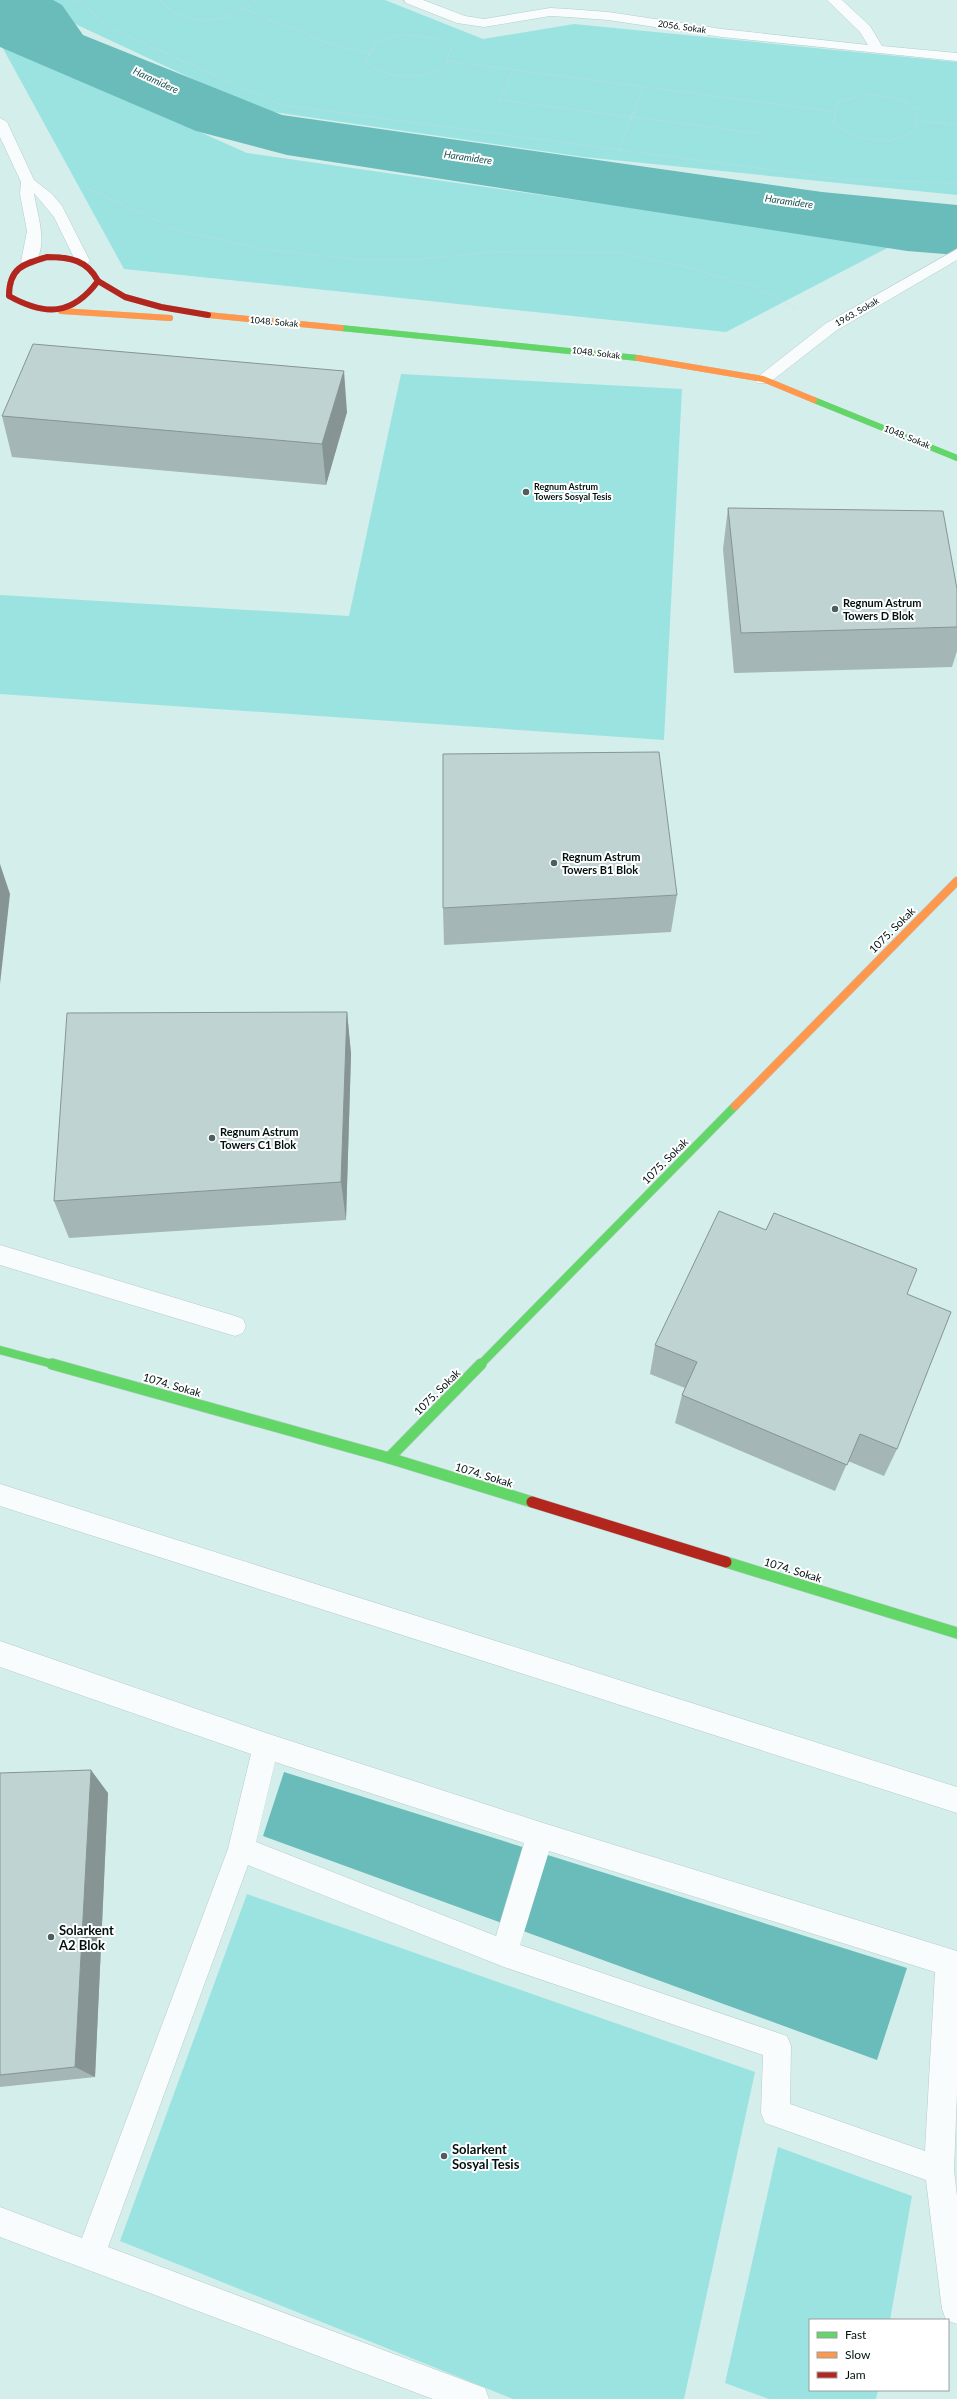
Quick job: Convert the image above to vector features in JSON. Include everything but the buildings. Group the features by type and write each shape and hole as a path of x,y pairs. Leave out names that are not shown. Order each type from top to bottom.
{"main road":[{"path":"1,277 14,272 29,262 47,257 66,257 82,261 94,269 98,281 125,297 161,307 220,317"},
{"path":"14,272 7,284 9,296 20,305 31,308"},
{"path":"49,310 60,310 80,304 93,293 98,281"},
{"path":"8,305 138,318 220,317"},
{"name":"1048. Sokak","path":"220,317 565,349 675,363 763,379 957,458"},
{"name":"1075. Sokak","path":"389,1458 957,881"},
{"name":"1074. Sokak","path":"0,1350 389,1458 957,1633"}],"street":[{"path":"550,12 561,3 569,0"},
{"path":"834,0 866,30 875,41 878,50"},
{"name":"2056. Sokak","path":"415,1 462,20 484,23 550,12 608,16 722,32 878,50 957,57"},
{"path":"0,122 26,177 26,192 34,229 32,251 29,262"},
{"path":"26,177 42,189 56,207 82,261"},
{"name":"1963. Sokak","path":"763,379 831,327 957,254"},
{"path":"0,1255 234,1326"},
{"path":"0,1495 957,1800"},
{"path":"0,1654 266,1746 540,1835 953,1964 939,2170 957,2309"},
{"path":"90,2255 241,1849 266,1746"},
{"path":"504,1953 540,1835"},
{"path":"241,1849 504,1953 777,2046 775,2113 939,2170"},
{"path":"0,2222 474,2399"}],"path":[{"path":"73,0 86,6 105,26 282,105 848,180 957,183"},
{"path":"160,0 171,12 198,19 232,16 246,10 256,0"},
{"path":"246,10 333,45 370,53"},
{"path":"406,34 435,39 450,49 446,61 444,69 415,78 384,74 365,63 375,42 406,34"},
{"path":"446,61 836,112"},
{"path":"513,70 500,100 763,134"},
{"path":"619,150 643,87"},
{"path":"868,94 898,99 917,109 916,121 915,131 888,141 855,137 833,124 838,102 868,94"},
{"path":"916,121 957,124"},
{"path":"26,177 57,174 180,231 268,250 353,260 419,259 495,252 552,251 621,253 682,266 756,287 831,327"}],"shaded area":[{"path":"24,0 385,0 483,39 574,24 957,62 957,195 584,157 259,110"},
{"path":"0,43 247,153 893,245 726,332 124,269"},
{"name":"Regnum Astrum Towers Sosyal Tesis","path":"401,374 682,389 664,740 0,694 0,595 349,616"},
{"name":"Solarkent Sosyal Tesis","path":"247,1894 755,2072 684,2399 513,2399 120,2241"},
{"path":"778,2147 912,2196 890,2319 809,2319 809,2391 878,2391 876,2399 769,2399 725,2383"}],"water":[{"name":"Haramidere","path":"0,0 53,0 62,5 83,35 282,115 822,192 957,205 957,255 907,251 287,155 196,131 0,47"},
{"path":"284,1772 907,1968 877,2060 263,1836"}],"traffic: fast":[{"path":"341,328 565,349 638,358"},
{"path":"814,400 957,458"},
{"path":"389,1458 735,1106"},
{"path":"0,1350 389,1458 532,1502"},
{"path":"726,1562 957,1633"}],"traffic: slow":[{"path":"61,311 170,318"},
{"path":"208,315 341,328"},
{"path":"638,358 763,379 814,400"},
{"path":"735,1106 957,881"}],"traffic: jam":[{"path":"47,257 71,259 84,263 94,273 98,281 90,293 80,301 69,307 58,310 46,310 34,307 21,303 9,296 9,287 14,273 24,265 47,257"},
{"path":"98,281 125,297 161,307 208,315"},
{"path":"532,1502 726,1562"}],"place":[{"name":"Regnum Astrum Towers Sosyal Tesis","path":"526,492"},
{"name":"Regnum Astrum Towers D Blok","path":"835,609"},
{"name":"Regnum Astrum Towers B1 Blok","path":"554,863"},
{"name":"Regnum Astrum Towers C1 Blok","path":"212,1138"},
{"name":"Solarkent A2 Blok","path":"51,1937"},
{"name":"Solarkent Sosyal Tesis","path":"444,2156"}]}
